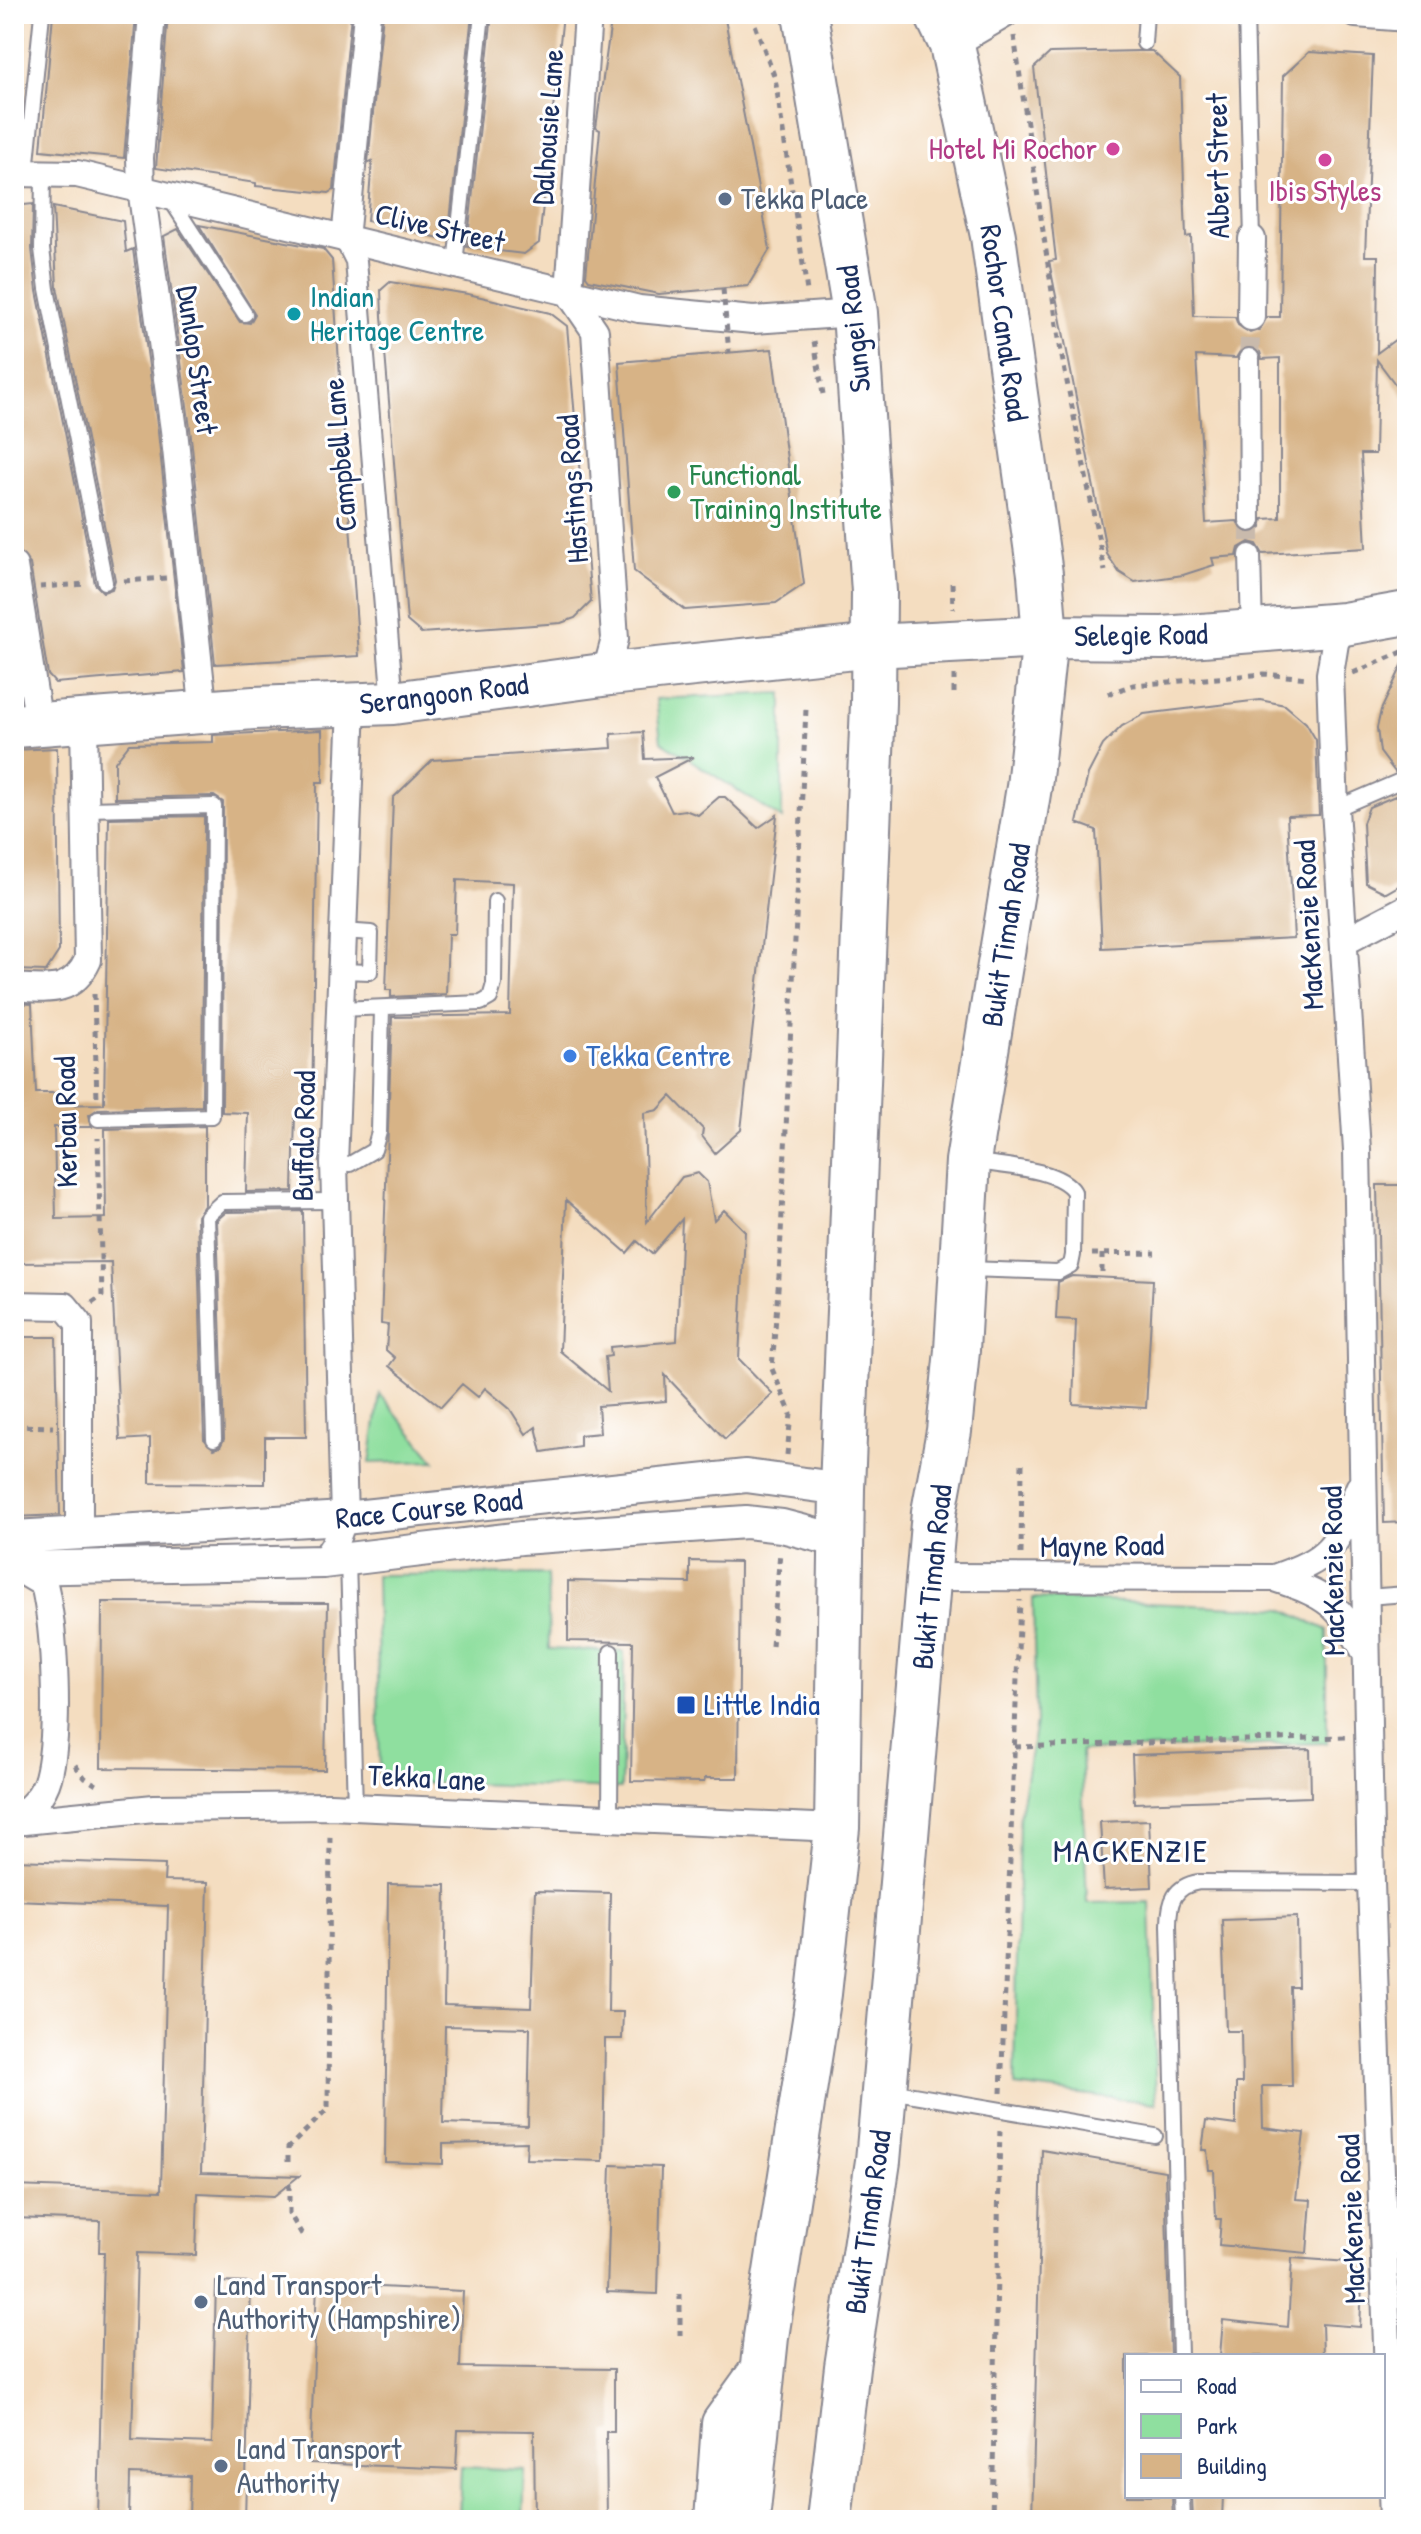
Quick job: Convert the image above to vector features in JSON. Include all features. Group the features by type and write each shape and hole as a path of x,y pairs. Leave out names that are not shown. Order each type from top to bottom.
{"highway":[{"name":"Sungei Road","path":"805,14 855,313 874,592 873,646"},
{"name":"Rochor Canal Road","path":"945,29 993,236 1038,558 1045,637"},
{"name":"Bukit Timah Road","path":"829,2520 885,2090 934,1512 949,1431 968,1161 1029,787 1045,637"},
{"path":"747,2520 762,2371 819,1994 837,1828 840,1541 873,646"},
{"path":"717,2520 724,2424 762,2371"}],"main road":[{"name":"Selegie Road","path":"873,646 1045,637 1163,638 1344,624 1407,613"},
{"name":"Serangoon Road","path":"27,725 254,708 393,703 610,667 873,646"}],"street":[{"name":"Dunlop Street","path":"152,14 140,158 141,188 191,577 204,714"},
{"name":"Campbell Lane","path":"367,14 345,239 356,261 393,703"},
{"name":"Dalhousie Lane","path":"569,293 588,14"},
{"path":"1356,14 1407,18"},
{"path":"945,29 1009,21"},
{"name":"Clive Street","path":"28,173 77,174 141,188 639,309 727,318 811,318 855,313"},
{"name":"Albert Street","path":"1251,317 1252,239"},
{"name":"Hastings Road","path":"569,293 586,314 581,332 601,637 610,667"},
{"path":"1249,359 1250,521"},
{"path":"1250,555 1252,631"},
{"path":"16,581 27,725"},
{"name":"MacKenzie Road","path":"1344,624 1335,643 1330,674 1335,809 1357,1150 1371,1883 1385,2354"},
{"name":"Buffalo Road","path":"336,1561 334,1545 344,1518 334,1163 352,705"},
{"path":"14,987 60,990 81,975 88,960 88,809 84,722"},
{"path":"1344,941 1407,908"},
{"path":"14,1305 59,1305 76,1317 81,1365 79,1535 85,1555 98,1566"},
{"name":"Race Course Road","path":"15,1557 79,1535 344,1518 746,1476 842,1489"},
{"name":"Mayne Road","path":"1274,1578 1322,1558 1341,1536 1363,1482"},
{"path":"588,1493 591,1533"},
{"name":"Race Course Road","path":"15,1557 98,1566 336,1561 521,1538 746,1522 782,1526 840,1541"},
{"name":"Tekka Lane","path":"14,1822 38,1800 48,1779 54,1667 51,1615 44,1584 15,1557"},
{"name":"Mayne Road","path":"930,1577 1274,1578 1321,1594 1348,1622 1366,1654"},
{"name":"Tekka Lane","path":"14,1822 154,1808 343,1806 837,1828"},
{"name":"MacKenzie Road","path":"1385,2366 1393,2520"}],"lane":[{"path":"42,14 28,173 47,289 105,582"},
{"path":"455,264 482,14"},
{"path":"1144,43 1146,14"},
{"name":"Albert Street","path":"1246,14 1252,239"},
{"path":"169,196 245,314"},
{"path":"1335,809 1407,778"},
{"path":"88,809 214,806 212,1116 98,1119"},
{"path":"340,1009 481,1003 490,998 494,984 495,901"},
{"path":"334,1163 350,1164 374,1150 379,1132 382,1008"},
{"path":"962,1269 1058,1272 1071,1265 1073,1255 1074,1192 1069,1183 1049,1174 968,1161"},
{"path":"214,1439 207,1216 222,1202 334,1201"},
{"path":"336,1561 343,1806"},
{"path":"1366,1597 1407,1594"},
{"path":"610,1818 611,1652"},
{"path":"1180,2354 1169,1907 1175,1894 1186,1884 1199,1882 1371,1883"},
{"path":"885,2090 1155,2136"},
{"path":"1182,2498 1183,2520"}],"path":[{"path":"1009,21 1061,352 1105,571"},
{"path":"723,289 729,353"},
{"path":"16,581 105,582 191,577"},
{"path":"1108,694 1133,685 1264,674 1296,679 1360,672 1407,650"},
{"path":"785,1481 791,1414 772,1369 772,1353 779,1276 806,709"},
{"name":"Kerbau Road","path":"71,984 94,986 102,1296 76,1317"},
{"path":"1073,1255 1155,1253"},
{"path":"1102,1254 1102,1278"},
{"path":"14,1426 80,1428"},
{"path":"992,2520 1000,2110 1021,1578 1022,1463"},
{"path":"772,1646 782,1526"},
{"path":"1015,1747 1368,1736"},
{"path":"288,2162 288,2148 328,2109 343,1806"},
{"path":"289,2184 289,2213 303,2236"},
{"path":"680,2293 680,2336"}],"green space":[{"path":"14,14 25,14 22,160 14,159"},
{"path":"782,693 782,819 661,741 656,699"},
{"path":"380,1394 435,1461 370,1463"},
{"path":"547,1574 549,1649 624,1652 621,1789 380,1781 376,1575"},
{"path":"1033,1598 1283,1609 1327,1630 1327,1743 1081,1751 1087,1903 1150,1902 1156,2103 1015,2086 1019,1818 1036,1723"},
{"path":"461,2467 525,2470 523,2520 459,2520"}],"building":[{"path":"53,14 136,14 124,158 41,150"},
{"path":"168,14 351,14 334,190 329,193 256,186 256,183 156,168"},
{"path":"383,14 472,14 448,240 367,221 372,161 368,163"},
{"path":"492,14 563,14 539,243 524,254 467,247"},
{"name":"Tekka Place","path":"612,14 724,14 770,249 748,286 659,294 589,280 586,276 600,130 596,128"},
{"path":"1152,51 1180,77 1186,237 1191,236 1194,316 1235,317 1238,325 1250,333 1259,330 1267,317 1280,317 1283,76 1309,52 1373,56 1365,256 1378,256 1377,353 1407,331 1407,400 1377,360 1375,454 1361,454 1366,548 1263,554 1257,544 1249,542 1239,548 1237,556 1212,558 1214,565 1183,575 1135,582 1119,572 1107,554 1049,261 1056,260 1034,68 1050,53","holes":["1250,346 1260,352 1262,359 1280,358 1280,518 1263,519 1261,528 1251,534 1243,532 1237,521 1206,523 1196,356 1236,358 1242,348"]},
{"path":"33,204 32,249 37,291 95,584 103,592 112,589 115,580 57,287 53,207 123,221 126,252 133,249 158,432 184,672 55,683 48,675 30,564 18,551 14,537 14,206"},
{"path":"199,225 323,249 332,260 359,656 215,664 190,428 164,236 178,229 240,322 250,323 255,314"},
{"path":"390,282 468,294 550,313 567,326 591,602 575,618 561,623 421,633 407,621 382,316 381,290"},
{"path":"772,349 804,584 776,603 685,610 634,571 619,362"},
{"path":"1407,655 1407,768 1395,772 1380,752 1377,728 1381,710"},
{"path":"1260,700 1285,705 1306,723 1316,740 1319,815 1287,816 1294,938 1102,948 1096,830 1077,823 1088,774 1103,745 1122,726 1144,714"},
{"path":"322,730 323,782 317,782 312,1114 295,1114 293,1191 246,1192 248,1113 222,1112 223,802 214,796 115,798 115,762 129,744 213,742 213,735"},
{"name":"Tekka Centre","path":"643,732 645,759 694,757 655,777 672,812 685,810 698,815 719,797 725,797 758,828 777,815 741,1130 715,1153 702,1136 703,1129 671,1096 658,1110 644,1113 647,1222 682,1177 698,1173 707,1182 714,1220 724,1210 745,1231 739,1359 773,1394 725,1439 665,1375 666,1401 598,1406 600,1433 580,1435 580,1446 542,1452 536,1427 526,1434 510,1409 485,1388 478,1397 462,1384 441,1407 389,1366 395,1358 386,1350 388,1325 381,1324 392,1017 510,1015 513,883 457,880 455,934 448,934 446,994 391,997 391,990 386,990 393,798 432,760 612,748 611,734","holes":["566,1200 627,1253 637,1241 652,1254 682,1219 677,1341 610,1347 611,1356 605,1357 608,1391 560,1351"]},
{"path":"57,748 59,951 46,971 14,970 14,750"},
{"path":"1407,791 1407,881 1386,893 1366,883 1363,823 1369,807"},
{"path":"204,816 202,1106 98,1109 89,1115 92,1127 54,1127 56,1219 106,1218 105,1129 205,1126 205,1204 197,1216 204,1439 214,1449 220,1447 224,1439 217,1220 226,1212 303,1211 306,1437 265,1437 265,1484 150,1483 150,1438 120,1440 111,1262 14,1263 14,1003 32,1004 36,1093 54,1093 54,1105 104,1104 109,818"},
{"path":"1377,1185 1407,1185 1407,1522 1384,1523"},
{"path":"1072,1276 1153,1280 1146,1408 1073,1404 1076,1320 1056,1319 1058,1282"},
{"path":"14,1337 56,1337 60,1515 14,1517"},
{"path":"690,1561 740,1562 738,1778 705,1778 704,1782 631,1781 633,1642 568,1641 568,1581 690,1583"},
{"path":"102,1602 328,1603 325,1770 101,1768"},
{"path":"1310,1749 1311,1797 1134,1803 1132,1755"},
{"path":"1149,1820 1152,1887 1104,1889 1100,1822"},
{"path":"14,1860 165,1865 164,1881 208,1882 201,2173 299,2176 274,2196 198,2193 196,2255 137,2253 132,2440 212,2443 216,2282 251,2283 245,2520 189,2520 190,2476 130,2474 129,2520 98,2520 104,2252 99,2252 100,2221 14,2218 14,2186 161,2191 168,1906 14,1900"},
{"path":"388,1884 446,1885 444,2005 531,2008 535,1891 610,1893 608,2012 623,2012 622,2039 605,2039 603,2161 526,2159 527,2142 443,2144 443,2164 385,2162","holes":["445,2026 530,2028 528,2126 443,2123"]},
{"path":"1297,1917 1298,1987 1290,1987 1292,2086 1262,2086 1263,2128 1304,2133 1296,2199 1311,2200 1307,2253 1219,2245 1221,2219 1216,2219 1214,2170 1209,2170 1207,2150 1202,2150 1206,2121 1236,2125 1236,2083 1242,2083 1241,2031 1226,2031 1222,1920"},
{"path":"1042,2150 1165,2171 1170,2354 1125,2354 1125,2498 1172,2498 1173,2520 1032,2520"},
{"path":"611,2165 661,2167 658,2294 607,2292"},
{"path":"1292,2258 1363,2263 1360,2327 1322,2324 1323,2354 1220,2354 1223,2320 1288,2327"},
{"path":"317,2284 463,2291 460,2367 614,2369 614,2432 606,2432 607,2520 535,2520 534,2431 458,2430 456,2469 310,2463"},
{"path":"1192,2498 1223,2498 1222,2520 1193,2520"}],"tunnel":[{"path":"1249,359 1251,317"},
{"path":"1250,521 1250,555"}],"place":[{"name":"Hotel Mi Rochor","path":"1113,149"},
{"name":"Ibis Styles","path":"1325,160"},
{"name":"Tekka Place","path":"725,199"},
{"name":"Indian Heritage Centre","path":"294,314"},
{"name":"Functional Training Institute","path":"674,492"},
{"name":"Tekka Centre","path":"570,1056"},
{"name":"Little India","path":"686,1705"},
{"name":"Land Transport Authority (Hampshire)","path":"201,2302"},
{"name":"Land Transport Authority","path":"221,2466"}],"district":[{"name":"MACKENZIE","path":"1131,1851"}]}
